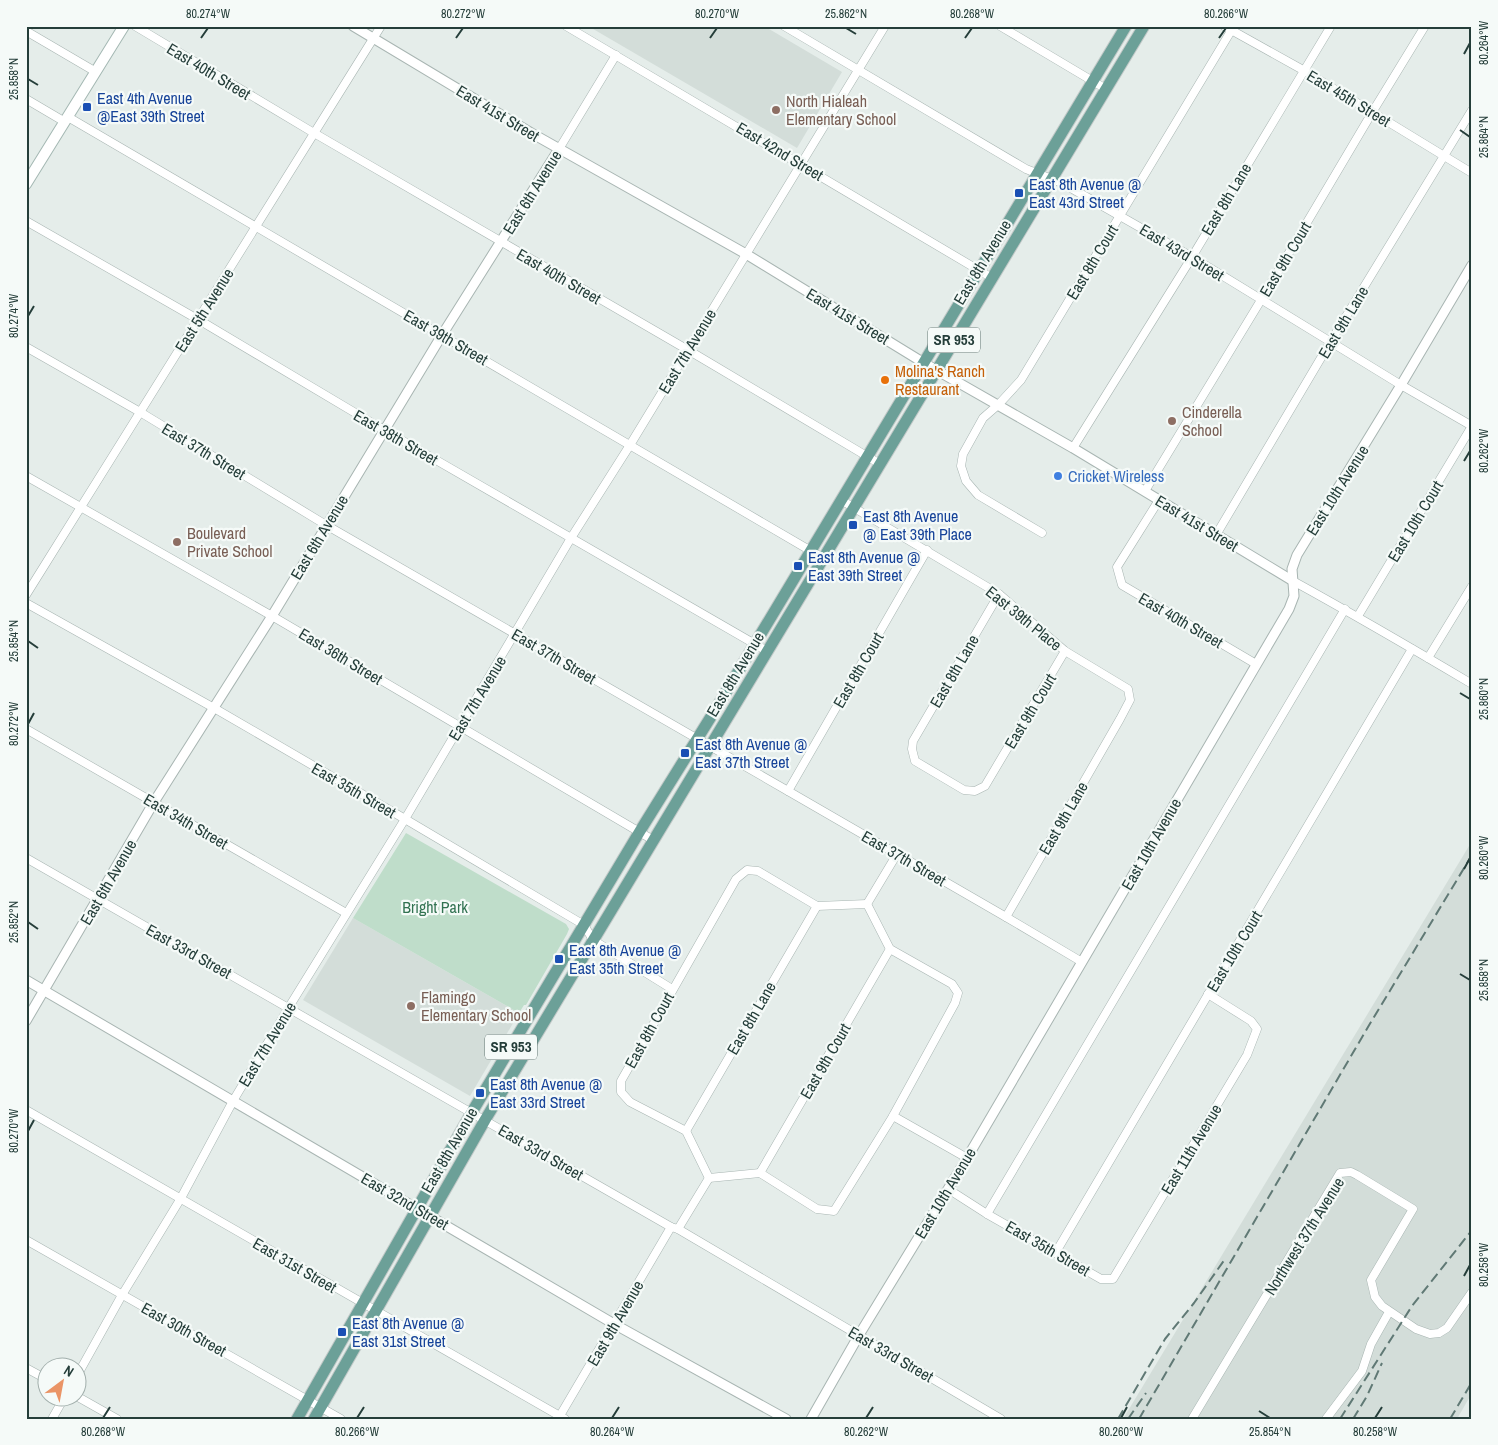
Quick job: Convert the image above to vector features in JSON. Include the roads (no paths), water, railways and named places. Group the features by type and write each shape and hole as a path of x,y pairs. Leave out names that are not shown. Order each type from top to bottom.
{"main road":[{"path":"26,184 124,26"},
{"name":"East 8th Avenue","path":"297,1419 472,1112 1126,26"},
{"name":"East 8th Avenue","path":"314,1419 484,1120 1144,26"}],"street":[{"name":"East 40th Street","path":"135,26 314,134 688,350 880,464"},
{"name":"East 41st Street","path":"353,26 559,149 746,254 924,363 999,404 1293,581 1358,616 1412,650 1472,684"},
{"name":"East 5th Avenue","path":"26,595 381,26"},
{"name":"East 42nd Street","path":"566,26 992,278"},
{"name":"East 43rd Street","path":"784,26 1026,169 1062,183 1120,215 1331,341 1401,386 1472,426"},
{"name":"East 7th Avenue","path":"87,1358 122,1295 181,1198 233,1101 288,1007 405,819 571,538 630,445 885,26"},
{"path":"1000,26 1106,89"},
{"name":"East 8th Lane","path":"1073,448 1192,257 1331,26"},
{"name":"East 9th Court","path":"1145,491 1425,26"},
{"name":"East 45th Street","path":"1230,28 1373,111 1472,173"},
{"name":"East 8th Court","path":"1042,533 978,495 966,481 961,466 963,454 983,418 1021,380 1230,28"},
{"path":"26,31 96,72"},
{"name":"East 6th Avenue","path":"26,1021 154,802 272,616 442,335 501,243 616,55"},
{"name":"East 39th Street","path":"26,99 67,119 256,226 823,558"},
{"name":"East 9th Lane","path":"1216,535 1331,341 1472,110"},
{"name":"East 38th Street","path":"26,221 767,651"},
{"name":"East 10th Avenue","path":"811,1419 859,1335 967,1158 1289,609 1294,596 1292,569 1297,554 1401,386 1472,265"},
{"name":"East 37th Street","path":"26,347 140,412 326,525 1082,962"},
{"name":"East 10th Court","path":"1358,616 1472,426"},
{"name":"East 36th Street","path":"26,476 272,616 653,840"},
{"name":"East 39th Place","path":"841,500 999,594 1065,651 1128,689 1130,700 1120,718"},
{"name":"East 40th Street","path":"1159,500 1117,567 1122,586 1256,664"},
{"name":"East 8th Court","path":"788,791 927,550"},
{"path":"1428,658 1472,586"},
{"name":"East 8th Lane","path":"975,791 964,790 915,761 912,749 913,741 999,594"},
{"name":"East 35th Street","path":"26,603 214,708 584,925 593,940 672,989"},
{"path":"988,1214 1345,609"},
{"name":"East 10th Court","path":"1056,1252 1412,650"},
{"name":"East 9th Court","path":"975,791 985,786 1065,651"},
{"name":"East 9th Lane","path":"1006,917 1120,718"},
{"name":"East 34th Street","path":"26,729 346,913"},
{"path":"867,904 897,854"},
{"name":"East 33rd Street","path":"26,858 675,1228 1001,1419"},
{"name":"East 8th Court","path":"686,1131 630,1102 621,1092 620,1080 736,879 747,870 758,871 817,906"},
{"path":"817,906 867,904"},
{"path":"686,1131 709,1178 760,1173 817,1209 834,1211 893,1116 955,1003 958,993 952,984 890,949 867,904"},
{"name":"East 8th Lane","path":"686,1131 817,906"},
{"name":"East 9th Court","path":"760,1173 890,949"},
{"name":"East 32nd Street","path":"26,980 614,1324 786,1419"},
{"name":"East 11th Avenue","path":"1136,1242 1247,1055 1257,1029 1251,1021 1208,994"},
{"name":"East 31st Street","path":"26,1110 561,1418"},
{"path":"893,1116 967,1158"},
{"name":"Northwest 37th Avenue","path":"1192,1419 1340,1173 1351,1172 1413,1209 1371,1280 1377,1300 1389,1312 1423,1332 1439,1334 1450,1326 1472,1292"},
{"name":"East 9th Avenue","path":"561,1418 614,1324 709,1178"},
{"name":"East 35th Street","path":"948,1189 1101,1278 1113,1279 1136,1242"},
{"name":"East 30th Street","path":"26,1240 341,1419"},
{"path":"1326,1419 1362,1371 1371,1344 1389,1312"},
{"path":"26,1368 38,1375"},
{"path":"88,1403 117,1419"},
{"path":"52,1419 58,1408"}],"railway":[{"path":"1139,1419 1368,1027 1472,855"},
{"path":"1340,1419 1412,1306 1472,1230"},
{"path":"1118,1419 1165,1339 1194,1303 1225,1259"},
{"path":"1353,1419 1367,1396 1382,1363"},
{"path":"1450,1419 1472,1382"},
{"path":"1128,1419 1146,1393"}],"place":[{"name":"East 4th Avenue @East 39th Street","path":"87,107"},
{"name":"North Hialeah Elementary School","path":"776,110"},
{"name":"East 8th Avenue @ East 43rd Street","path":"1019,193"},
{"name":"Molina's Ranch Restaurant","path":"885,380"},
{"name":"Cinderella School","path":"1172,421"},
{"name":"Cricket Wireless","path":"1058,476"},
{"name":"East 8th Avenue @ East 39th Place","path":"853,525"},
{"name":"Boulevard Private School","path":"177,542"},
{"name":"East 8th Avenue @ East 39th Street","path":"798,566"},
{"name":"East 8th Avenue @ East 37th Street","path":"685,753"},
{"name":"East 8th Avenue @ East 35th Street","path":"559,959"},
{"name":"Flamingo Elementary School","path":"411,1006"},
{"name":"East 8th Avenue @ East 33rd Street","path":"480,1093"},
{"name":"East 8th Avenue @ East 31st Street","path":"342,1332"}],"park label":[{"name":"Bright Park","path":"435,907"}]}
